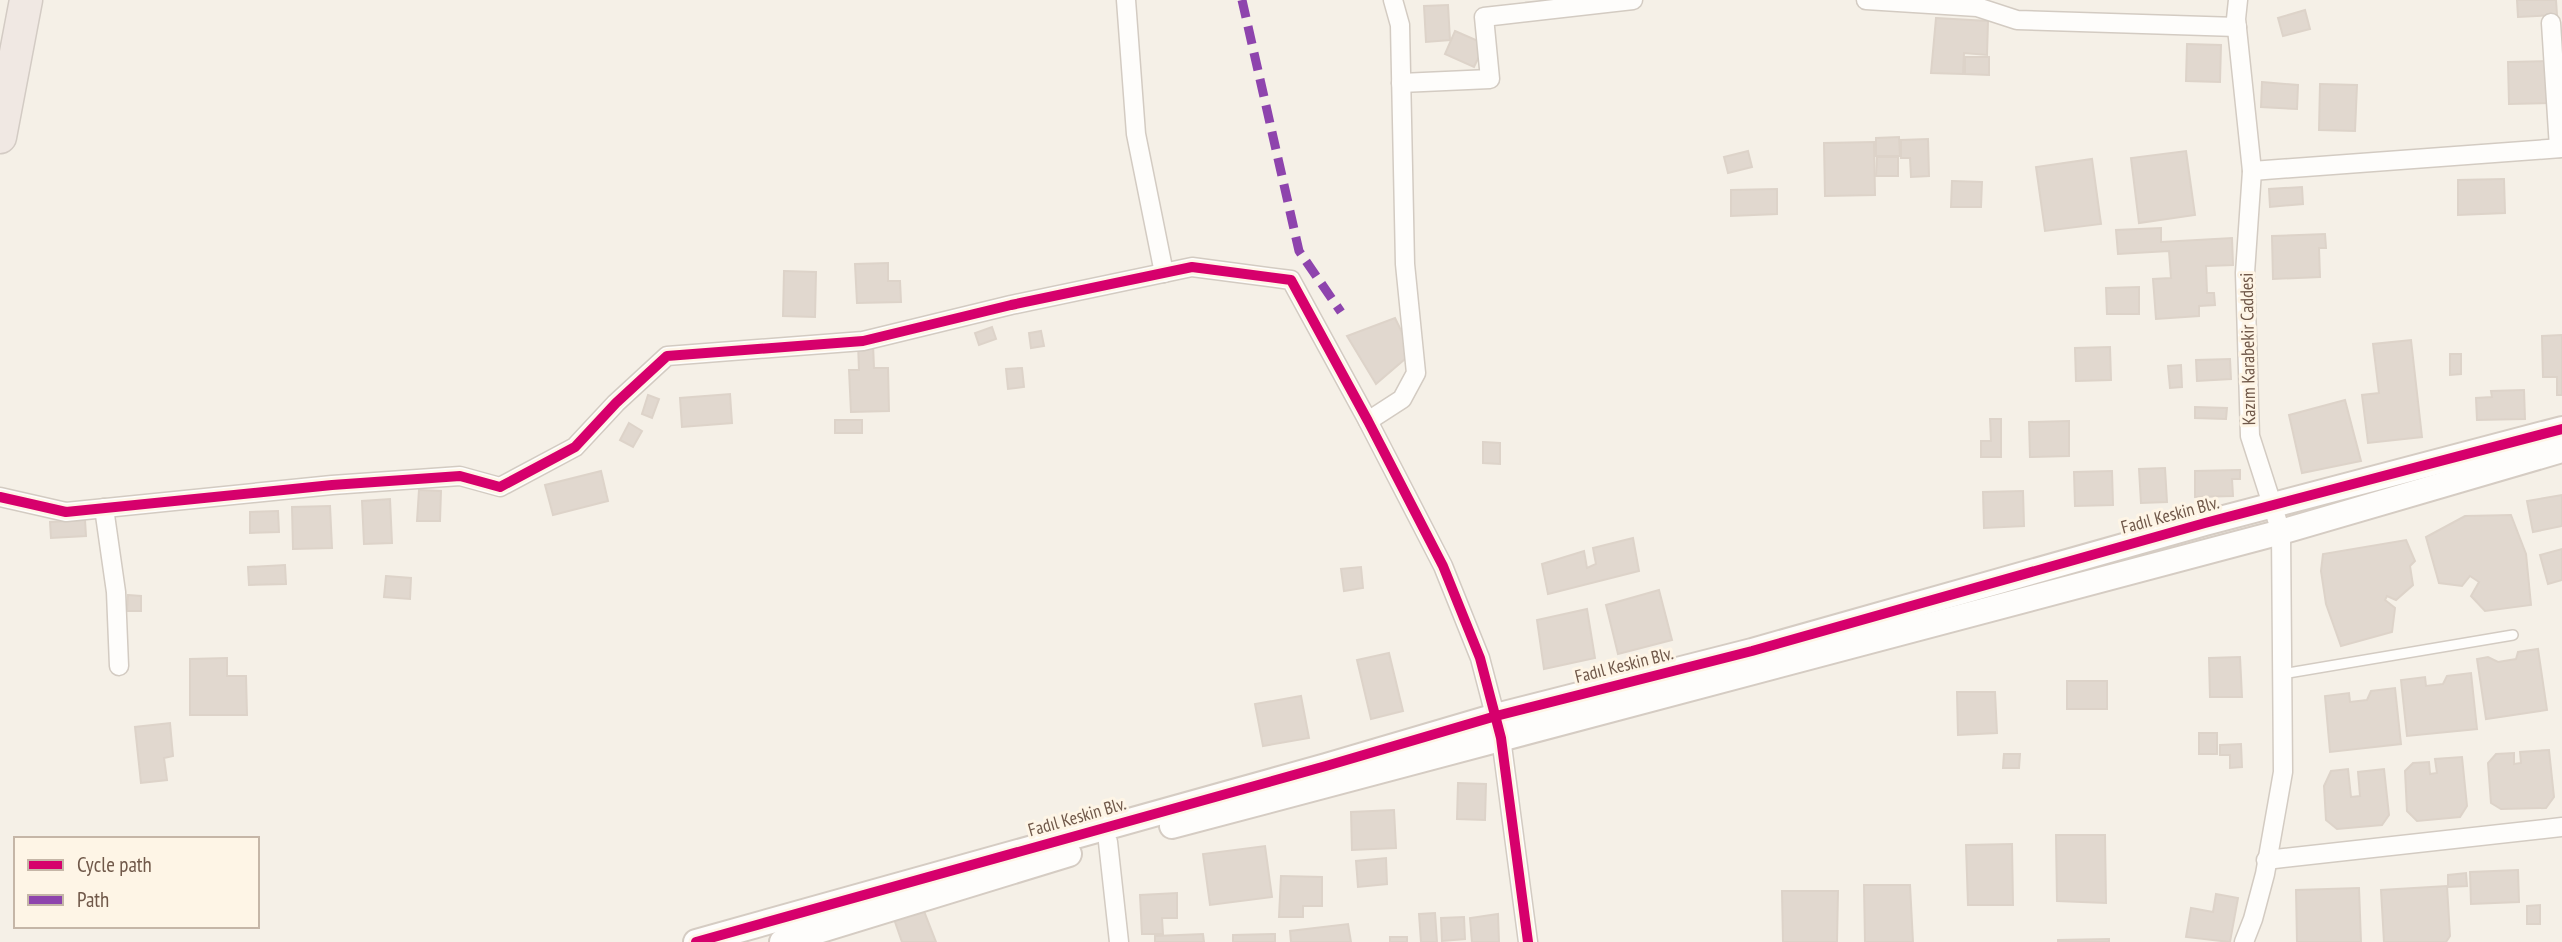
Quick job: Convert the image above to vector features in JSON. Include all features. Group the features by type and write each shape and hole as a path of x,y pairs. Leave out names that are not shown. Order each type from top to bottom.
{"highway":[{"path":"0,137 26,0"}],"street":[{"path":"1126,0 1136,134 1164,273"},
{"path":"1368,421 1402,399 1416,373 1405,264 1400,25 1393,0"},
{"path":"1401,83 1490,79 1484,17 1633,0"},
{"path":"1866,0 1977,7 2017,20 2237,27"},
{"name":"Kazım Karabekir Caddesi","path":"2238,0 2237,27 2252,171 2245,273 2250,436 2281,532 2283,772 2253,919 2244,942"},
{"path":"2252,171 2561,148 2551,23"},
{"path":"0,496 66,512 332,485 460,476 500,487 575,447 616,403 667,356 863,341 1011,305 1192,267 1291,280 1443,566 1480,658 1499,727 1528,942"},
{"name":"Fadıl Keskin Blv.","path":"782,942 1108,842 1752,651 2273,506 2562,429"},
{"name":"Fadıl Keskin Blv.","path":"696,942 1326,766 1499,727 2281,532 2562,450"},
{"path":"104,508 116,592 119,666"},
{"path":"2266,860 2562,827"},
{"path":"1108,842 1119,942"}],"lane":[{"path":"2282,674 2513,635"}],"building":[{"path":"2517,0 2556,0 2557,15 2518,17"},
{"path":"1448,5 1450,40 1426,42 1424,6"},
{"path":"2305,10 2310,29 2283,36 2278,18"},
{"path":"1936,18 1988,21 1987,55 1964,53 1963,74 1931,73"},
{"path":"1455,31 1485,44 1474,67 1445,54"},
{"path":"2187,44 2221,45 2220,82 2186,81"},
{"path":"1965,57 1989,57 1989,75 1965,74"},
{"path":"2550,61 2551,103 2509,104 2508,62"},
{"path":"2262,82 2298,85 2297,109 2261,107"},
{"path":"2320,84 2357,85 2355,131 2319,130"},
{"path":"1899,137 1900,156 1876,156 1876,138"},
{"path":"1928,139 1929,176 1911,177 1910,158 1901,158 1901,140"},
{"path":"1874,142 1875,195 1825,196 1824,143"},
{"path":"1748,151 1752,167 1728,173 1724,157"},
{"path":"2186,151 2195,215 2139,223 2131,158"},
{"path":"1877,157 1898,157 1898,176 1876,176"},
{"path":"2092,159 2101,224 2045,231 2036,167"},
{"path":"2504,179 2505,213 2458,215 2458,180"},
{"path":"1952,181 1982,182 1981,207 1951,207"},
{"path":"2302,187 2303,204 2270,207 2269,189"},
{"path":"1777,189 1777,214 1731,216 1731,190"},
{"path":"2161,228 2161,242 2232,238 2233,265 2206,266 2207,293 2214,293 2215,305 2199,306 2199,316 2156,319 2153,279 2171,278 2169,251 2118,254 2116,230"},
{"path":"2325,234 2326,248 2319,248 2320,277 2273,279 2272,236"},
{"path":"888,263 888,281 900,281 901,302 857,303 855,264"},
{"path":"784,271 816,272 815,317 783,316"},
{"path":"2139,287 2139,314 2107,314 2106,288"},
{"path":"1395,318 1412,353 1376,384 1347,336"},
{"path":"992,327 996,339 979,345 975,333"},
{"path":"1041,331 1044,346 1031,348 1029,333"},
{"path":"2562,335 2562,395 2557,395 2557,377 2543,377 2542,336"},
{"path":"2411,340 2422,437 2368,443 2362,395 2379,393 2373,344"},
{"path":"858,344 873,344 874,368 888,368 889,411 851,412 849,370 859,370"},
{"path":"2110,347 2111,380 2076,381 2075,348"},
{"path":"2450,354 2461,354 2461,374 2450,375"},
{"path":"2230,359 2231,379 2197,381 2196,360"},
{"path":"2181,365 2182,387 2170,388 2168,366"},
{"path":"1022,368 1024,387 1008,389 1006,369"},
{"path":"2524,390 2525,419 2477,420 2476,398 2492,397 2491,391"},
{"path":"730,394 732,423 682,427 680,398"},
{"path":"648,395 659,399 652,418 642,414"},
{"path":"2345,400 2361,461 2302,473 2289,415"},
{"path":"2195,407 2227,408 2226,419 2195,418"},
{"path":"1990,419 2001,419 2001,457 1981,457 1981,441 1991,441"},
{"path":"835,420 862,420 862,433 835,433"},
{"path":"2069,421 2069,456 2030,457 2029,422"},
{"path":"629,423 642,431 633,447 620,440"},
{"path":"1483,442 1500,443 1500,464 1483,463"},
{"path":"2165,468 2167,502 2141,503 2139,469"},
{"path":"2240,470 2240,479 2232,479 2233,496 2195,497 2195,471"},
{"path":"601,471 608,501 553,515 545,485"},
{"path":"2112,471 2113,505 2075,506 2074,472"},
{"path":"419,490 441,491 440,521 417,521"},
{"path":"2023,491 2024,526 1984,528 1983,492"},
{"path":"2562,495 2562,526 2533,532 2527,501"},
{"path":"390,499 392,543 364,544 362,501"},
{"path":"330,506 332,548 293,549 292,507"},
{"path":"278,511 279,532 250,533 250,512"},
{"path":"2511,515 2526,554 2531,605 2485,611 2471,596 2479,582 2470,576 2462,586 2439,583 2426,537 2465,516"},
{"path":"85,520 86,536 51,538 50,522"},
{"path":"1633,538 1639,571 1548,594 1542,564 1584,551 1587,568 1596,564 1593,548"},
{"path":"2406,540 2415,561 2410,566 2413,585 2396,600 2387,596 2385,600 2395,608 2392,632 2341,646 2326,604 2321,571 2323,554"},
{"path":"2562,549 2562,580 2548,584 2540,555"},
{"path":"285,565 286,584 249,585 248,567"},
{"path":"1361,567 1363,588 1344,591 1341,569"},
{"path":"386,576 411,578 410,599 384,597"},
{"path":"1659,590 1672,640 1618,654 1606,605"},
{"path":"128,595 141,596 141,611 127,611"},
{"path":"1587,609 1595,658 1544,669 1537,620"},
{"path":"2538,649 2547,710 2486,719 2477,659 2488,657 2498,662 2516,659 2518,652"},
{"path":"1389,653 1403,711 1371,719 1357,660"},
{"path":"2240,657 2242,697 2210,697 2209,658"},
{"path":"227,658 227,676 246,676 247,715 190,715 190,659"},
{"path":"2471,673 2477,729 2407,736 2401,680 2425,677 2426,686 2443,684 2447,676"},
{"path":"2067,681 2107,681 2107,709 2067,709"},
{"path":"2395,688 2401,744 2330,752 2325,696 2349,693 2350,702 2367,700 2371,691"},
{"path":"1957,692 1995,692 1997,733 1958,735"},
{"path":"1301,696 1309,738 1263,746 1255,704"},
{"path":"170,723 173,756 164,758 167,780 141,783 135,727"},
{"path":"2199,733 2217,733 2217,754 2199,754"},
{"path":"2241,744 2242,767 2230,768 2230,755 2220,755 2220,745"},
{"path":"2549,750 2554,797 2546,808 2501,809 2491,803 2488,763 2496,754 2514,753 2514,764 2521,763 2520,752"},
{"path":"2004,754 2020,754 2019,768 2003,768"},
{"path":"2462,757 2467,806 2460,817 2417,821 2407,811 2405,771 2413,763 2429,762 2430,774 2437,773 2435,759"},
{"path":"2348,769 2351,797 2360,796 2358,772 2384,769 2389,815 2382,825 2337,829 2326,820 2324,786 2331,771"},
{"path":"1458,783 1486,784 1485,820 1457,819"},
{"path":"1394,810 1396,848 1352,850 1351,812"},
{"path":"2056,835 2105,835 2106,903 2057,901"},
{"path":"2012,844 2013,905 1968,905 1966,845"},
{"path":"1265,846 1272,897 1210,905 1203,854"},
{"path":"1386,858 1387,884 1358,887 1356,861"},
{"path":"2518,870 2519,902 2471,904 2470,872"},
{"path":"2466,873 2467,886 2448,887 2448,875"},
{"path":"1281,876 1322,877 1322,906 1303,906 1303,917 1279,917"},
{"path":"1864,885 1910,885 1913,942 1865,942"},
{"path":"2447,886 2450,936 2446,942 2384,942 2381,890"},
{"path":"2359,888 2361,942 2297,942 2296,890"},
{"path":"1782,891 1838,891 1837,942 1783,942"},
{"path":"1177,893 1177,918 1162,918 1163,934 1142,934 1140,895"},
{"path":"2216,894 2238,898 2230,942 2186,937 2191,908 2213,912"},
{"path":"2540,905 2540,924 2527,924 2527,906"},
{"path":"922,906 936,942 902,942 893,916"},
{"path":"1435,913 1437,942 1421,942 1419,914"},
{"path":"1498,914 1499,942 1472,942 1470,918"},
{"path":"1464,917 1465,939 1442,941 1441,918"},
{"path":"1348,924 1351,942 1291,942 1290,931"},
{"path":"1203,934 1204,942 1155,942 1155,936"},
{"path":"1275,934 1275,942 1233,942 1233,935"},
{"path":"1390,937 1407,937 1407,942 1390,942"},
{"path":"2109,939 2109,942 2058,942 2058,940"}],"marked path":[{"path":"1242,0 1299,251 1341,312"}],"cycle path":[{"path":"0,497 66,512 332,485 460,476 500,487 575,447 616,403 667,356 863,341 1011,305 1192,267 1291,280 1443,566 1480,658 1501,738 1528,942"},
{"path":"696,942 1496,716 1752,651 2205,523 2562,429"}]}
